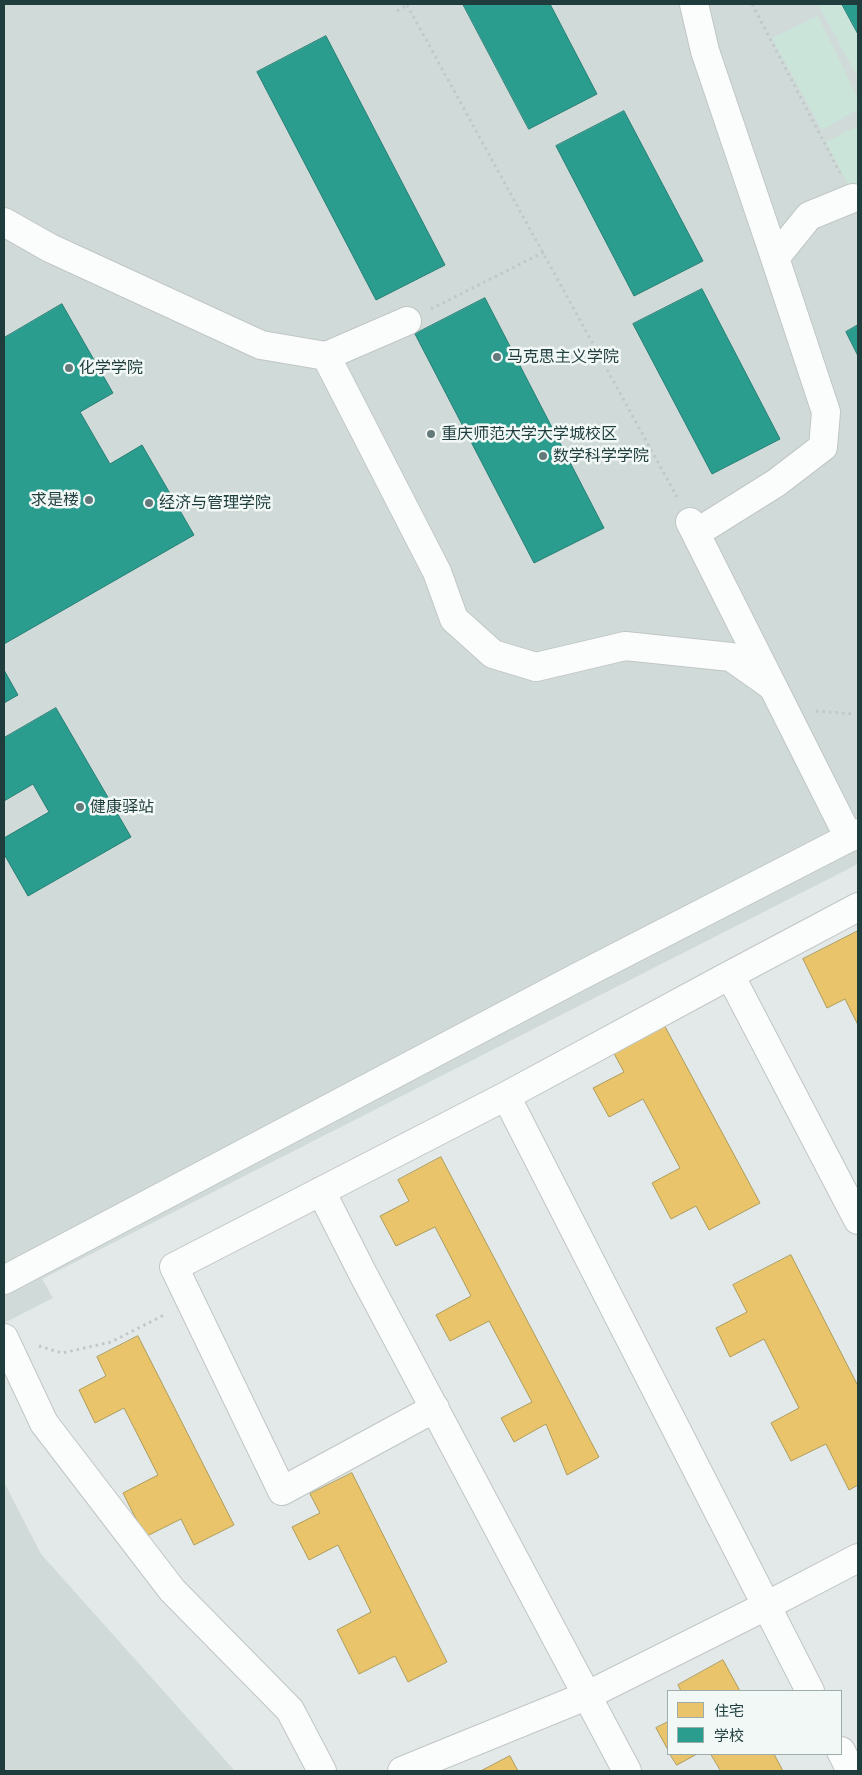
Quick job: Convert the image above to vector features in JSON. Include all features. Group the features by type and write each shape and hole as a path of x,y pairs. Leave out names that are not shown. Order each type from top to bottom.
{"lane":[{"path":"4,1280 552,991 854,835 772,686 693,528 776,483 823,447 826,412 705,50 694,4"},
{"path":"775,258 809,216 853,198"},
{"path":"5,225 50,248 260,345 326,356 407,320"},
{"path":"326,356 437,572 454,619 493,654 536,667 625,646 731,658 772,686"},
{"path":"435,1408 282,1491 174,1267 506,1096 858,907"},
{"path":"730,975 858,1220"},
{"path":"506,1096 809,1690"},
{"path":"321,1191 363,1274 627,1771"},
{"path":"4,1338 44,1423 172,1590 290,1710 322,1771"},
{"path":"402,1771 586,1696 858,1558"},
{"path":"842,1753 851,1771"}],"path":[{"path":"397,11 408,4 693,528"},
{"path":"752,4 853,198"},
{"path":"407,320 544,252"},
{"path":"36,1345 62,1353 111,1342 191,1302"}],"shaded area":[{"name":"重庆师范大学大学城校区","path":"4,4 858,4 858,864 42,1279 53,1298 4,1323"},
{"path":"4,1482 41,1554 235,1771 4,1771"}],"green space":[{"path":"818,4 858,4 858,78"},
{"path":"818,16 858,99 858,109 822,130 772,38"},
{"path":"858,126 858,204 826,142"}],"building: 住宅":[{"path":"858,931 858,1025 845,999 827,1008 803,959"},
{"path":"662,1021 760,1203 709,1230 696,1206 671,1219 652,1183 680,1168 643,1099 609,1117 593,1088 624,1072 611,1048"},
{"path":"441,1157 599,1457 567,1475 546,1424 514,1442 501,1418 532,1402 489,1321 450,1341 436,1315 471,1296 435,1227 396,1246 380,1216 409,1201 398,1180"},
{"path":"791,1255 858,1386 858,1485 849,1490 826,1444 791,1461 771,1423 799,1408 764,1339 730,1357 716,1328 747,1312 733,1285"},
{"path":"138,1336 234,1525 194,1545 181,1519 145,1537 123,1493 158,1475 124,1408 95,1423 79,1390 106,1376 97,1357"},
{"path":"352,1473 447,1662 408,1682 395,1656 359,1674 337,1630 371,1612 338,1545 309,1560 292,1527 320,1513 310,1494"},
{"path":"723,1660 739,1690 680,1690 678,1685"},
{"path":"667,1722 667,1748 656,1728"},
{"path":"671,1755 695,1755 677,1765"},
{"path":"712,1755 775,1755 783,1771 721,1771"},
{"path":"510,1756 518,1771 481,1771"}],"building: 学校":[{"path":"463,4 550,4 597,94 529,129"},
{"path":"842,4 858,4 858,34"},
{"path":"326,36 445,265 376,300 257,72"},
{"path":"624,111 703,261 634,296 556,146"},
{"name":"数学科学学院","path":"702,289 780,439 712,474 633,324"},
{"path":"485,298 604,528 534,563 415,334"},
{"name":"求是楼","path":"62,304 113,393 80,412 110,464 142,445 194,535 4,644 4,338"},
{"path":"858,325 858,356 846,332"},
{"path":"4,670 18,695 4,703"},
{"name":"健康驿站","path":"56,708 131,837 28,896 4,854 4,838 49,812 33,784 4,801 4,738"}],"place":[{"name":"马克思主义学院","path":"497,357"},
{"name":"化学学院","path":"69,368"},
{"name":"重庆师范大学大学城校区","path":"431,434"},
{"name":"数学科学学院","path":"543,456"},
{"name":"求是楼","path":"89,500"},
{"name":"经济与管理学院","path":"149,503"},
{"name":"健康驿站","path":"80,807"}]}
